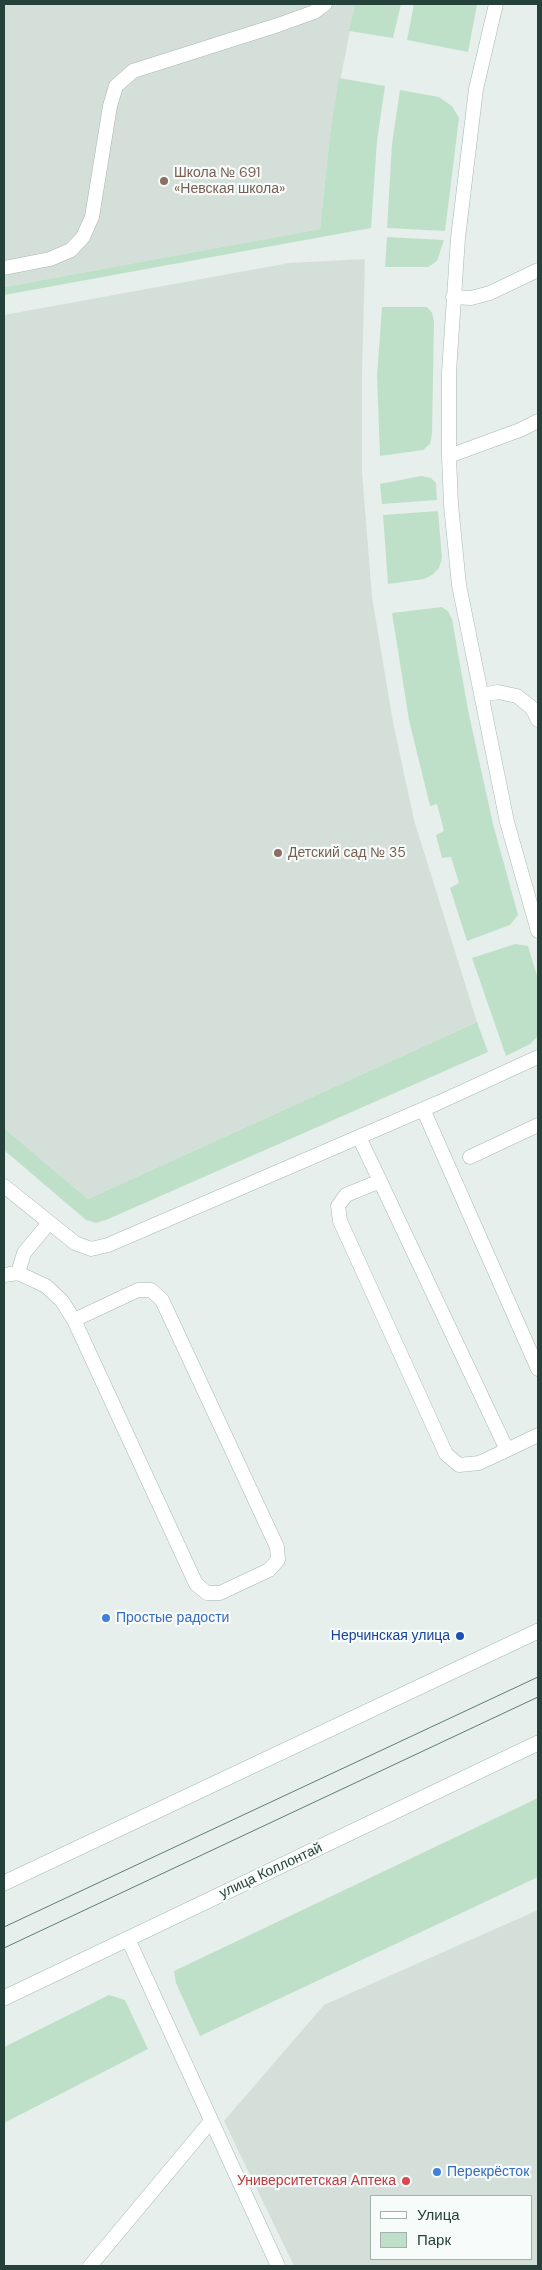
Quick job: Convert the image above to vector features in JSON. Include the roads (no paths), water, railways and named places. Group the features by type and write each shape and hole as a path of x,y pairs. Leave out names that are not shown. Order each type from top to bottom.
{"main road":[{"path":"4,1883 538,1631"},
{"name":"улица Коллонтай","path":"4,1998 538,1743"}],"lane":[{"path":"4,268 50,259 71,250 83,237 92,217 110,106 116,86 133,71 278,25 314,12 325,4"},
{"path":"496,4 476,89 453,298 449,372 451,505 459,585 507,822 538,930"},
{"path":"453,298 471,298 490,292 538,270"},
{"path":"449,456 520,430 538,421"},
{"path":"482,695 498,692 517,696 532,708 538,720"},
{"path":"4,1186 48,1224 75,1244 91,1249 108,1244 422,1110 538,1057"},
{"path":"422,1110 538,1369"},
{"path":"470,1158 538,1125"},
{"path":"359,1136 507,1450"},
{"path":"380,1181 346,1196 338,1206 340,1221 446,1454 459,1465 479,1463 538,1435"},
{"path":"18,1273 24,1253 48,1224"},
{"path":"4,1275 18,1273 46,1286 62,1301 74,1320 196,1584 207,1593 220,1593 269,1570 278,1560 278,1547 162,1300 151,1290 138,1290 74,1320"},
{"path":"128,1939 278,2266"},
{"path":"90,2266 211,2120"}],"tram line":[{"path":"4,1927 538,1677"},
{"path":"4,1948 538,1697"}],"place":[{"name":"Школа № 691 «Невская школа»","path":"164,181"},
{"name":"Детский сад № 35","path":"278,853"},
{"name":"Простые радости","path":"106,1618"},
{"name":"Нерчинская улица","path":"460,1636"},
{"name":"Перекрёсток","path":"437,2172"},
{"name":"Университетская Аптека","path":"406,2181"}]}
